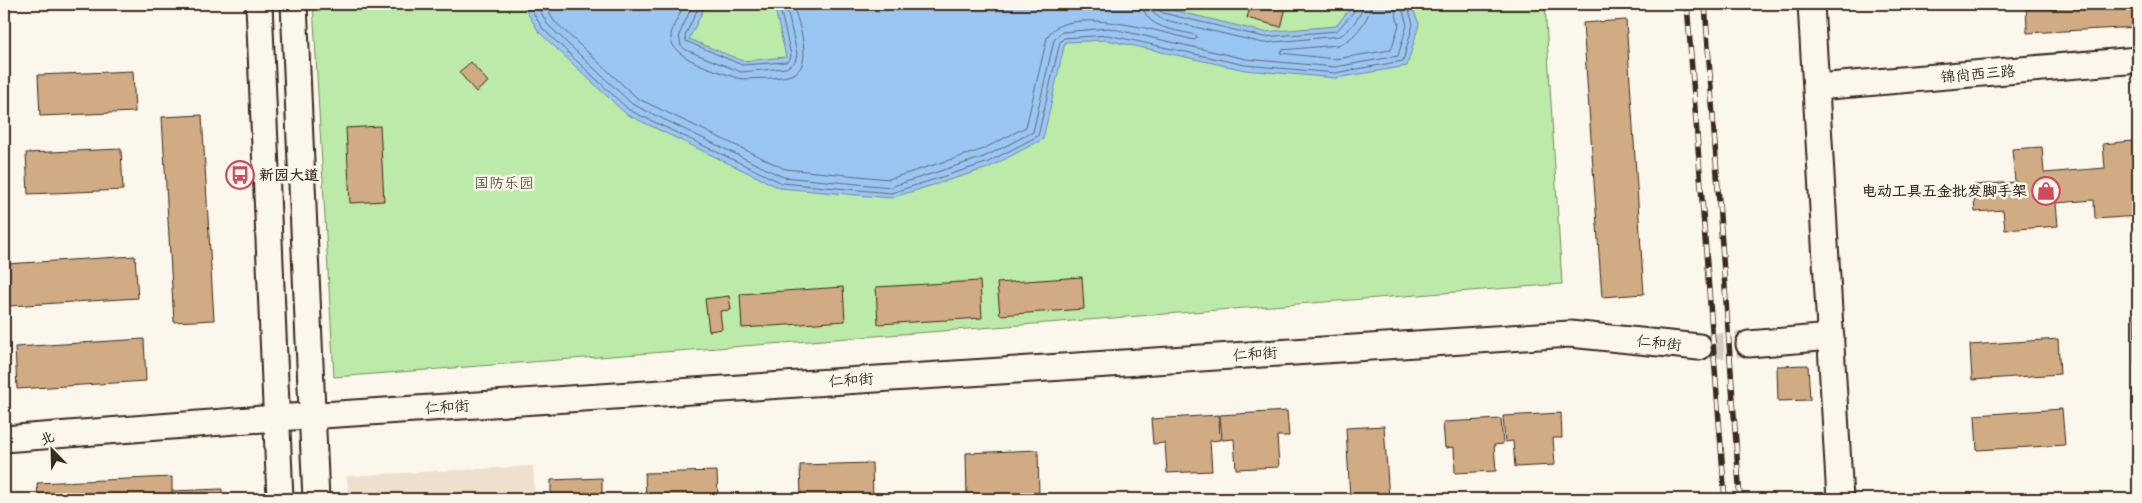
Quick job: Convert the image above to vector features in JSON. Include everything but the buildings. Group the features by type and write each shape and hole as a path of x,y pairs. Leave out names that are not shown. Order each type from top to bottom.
{"street":[{"path":"259,4 280,499"},
{"path":"294,4 316,499"},
{"path":"1811,4 1840,499"},
{"name":"锦尚西三路","path":"1817,87 2138,60"},
{"name":"仁和街","path":"4,439 313,415 1570,334 1698,346"},
{"path":"1749,344 1831,337"}],"shaded area":[{"path":"533,466 535,499 348,499 347,476"}],"green space":[{"name":"国防乐园","path":"313,4 1545,4 1562,284 334,377"}],"water":[{"path":"522,4 706,4 689,39 743,61 786,57 774,4 1159,4 1164,8 1264,32 1336,26 1354,4 1411,4 1419,24 1407,66 1336,78 1245,70 1107,40 1065,42 1043,139 988,168 891,198 780,188 626,114 539,32"}],"tunnel":[{"path":"1699,347 1749,344"}],"railway":[{"path":"1687,4 1725,499"},
{"path":"1705,4 1740,499"}],"place":[{"name":"新园大道","path":"240,175"},
{"name":"电动工具五金批发脚手架","path":"2046,191"}]}
